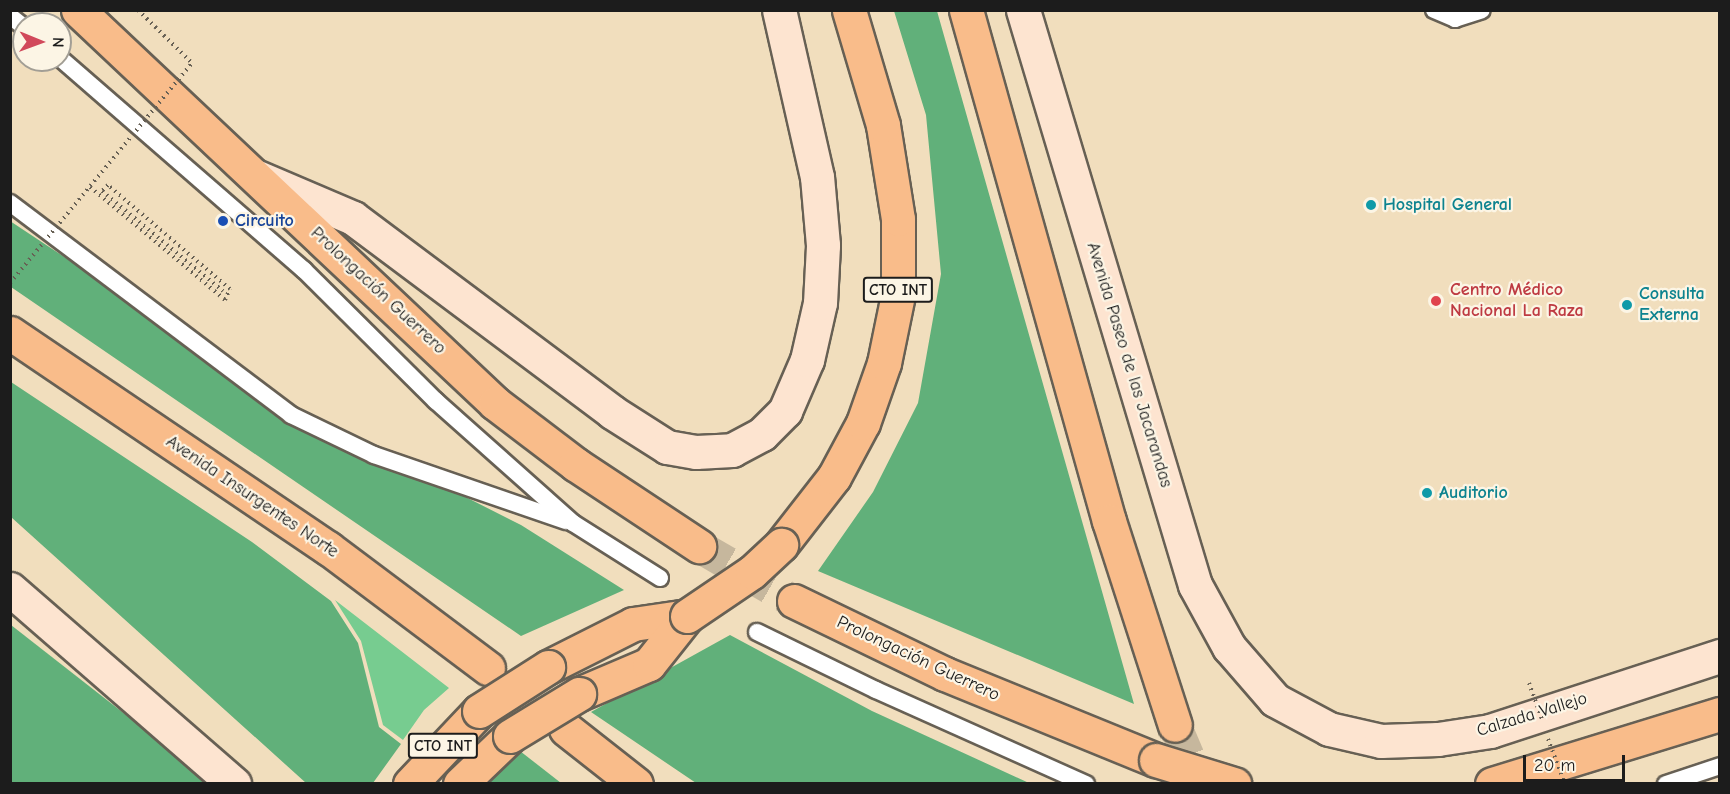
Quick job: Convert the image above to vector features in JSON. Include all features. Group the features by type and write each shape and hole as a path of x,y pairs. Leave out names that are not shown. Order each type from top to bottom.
{"main road":[{"name":"Prolongación Guerrero","path":"78,10 495,403 575,464 699,546"},
{"path":"257,177 353,218 612,412 667,447 696,452 732,450 762,434 785,411 807,360 820,303 823,245 817,177 779,10"},
{"name":"CTO INT","path":"410,783 479,711 548,667 633,624 687,616 752,572 781,545 834,477 863,423 884,363 898,295 898,219 883,125 849,10"},
{"path":"966,10 1109,521 1175,724"},
{"name":"Avenida Paseo de las Jacarandas","path":"1023,10 1195,585 1229,647 1275,700"},
{"name":"Avenida Insurgentes Norte","path":"10,333 328,548 488,668"},
{"path":"10,589 234,783"},
{"name":"Prolongación Guerrero","path":"794,601 945,674 1156,760 1234,783"},
{"path":"460,783 510,736 579,694 649,664 687,616"},
{"name":"Calzada Vallejo","path":"1275,700 1329,729 1381,741 1438,739 1490,731 1719,656"},
{"path":"1492,783 1719,714"},
{"path":"566,729 636,783"}],"lane":[{"path":"1434,10 1455,19 1482,10"},
{"path":"72,68 304,270 436,401 573,523 660,578"},
{"path":"10,203 291,415 374,455 573,523"},
{"path":"757,632 886,695 1086,783"},
{"path":"1666,783 1719,766"}],"path":[{"path":"10,283 192,63 138,10"},
{"path":"90,187 225,300 230,289 108,185 102,191 223,291"},
{"path":"1529,683 1543,722"},
{"path":"1548,739 1565,783"}],"green space":[{"path":"894,11 937,11 1134,704 818,571 873,492 918,403 941,274 926,115"},
{"path":"10,221 303,415 521,525 624,590 521,636 11,287"},
{"path":"11,382 252,542 331,601 358,643 379,727 401,744 373,783 306,783 11,517"},
{"path":"335,600 449,688 424,710 403,740 383,725 361,641"},
{"path":"11,625 213,783 11,783"},
{"path":"730,635 872,711 1029,783 696,783 591,712"},
{"path":"520,751 561,783 479,784 486,775"}],"tunnel":[{"path":"699,546 794,601"},
{"path":"1175,725 1200,784"}],"place":[{"name":"Hospital General","path":"1371,205"},
{"name":"Circuito","path":"223,221"},
{"name":"Centro Médico Nacional La Raza","path":"1436,301"},
{"name":"Consulta Externa","path":"1627,305"},
{"name":"Auditorio","path":"1427,493"}]}
